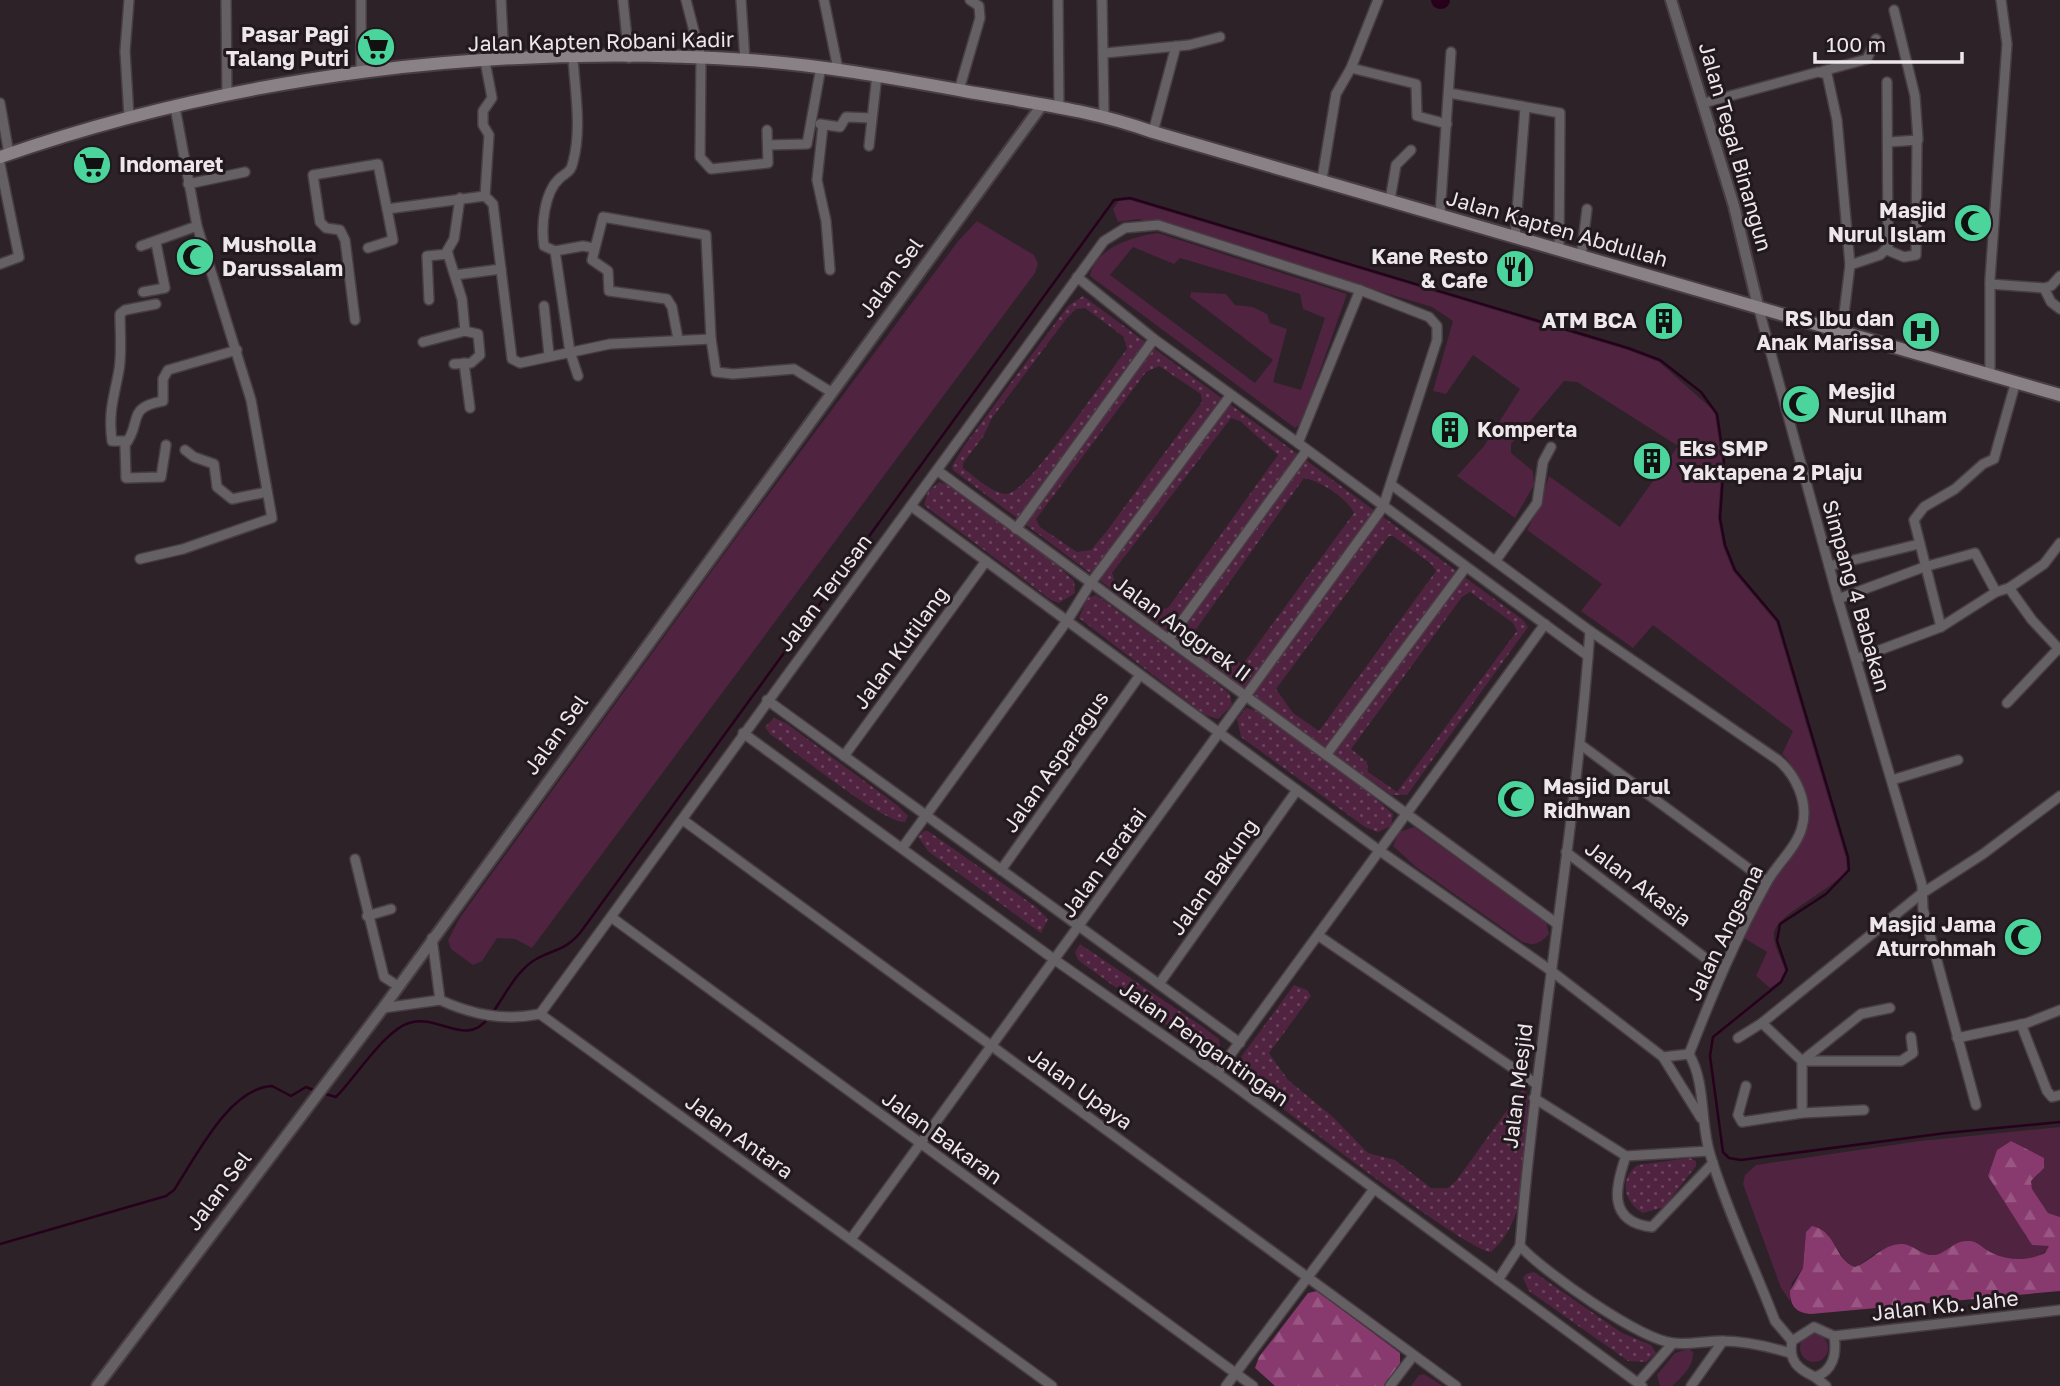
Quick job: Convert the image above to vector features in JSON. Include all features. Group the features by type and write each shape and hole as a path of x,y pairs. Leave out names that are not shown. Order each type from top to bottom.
{"main road":[{"name":"Jalan Kapten Robani Kadir","path":"3,159 130,117 228,96 361,72 504,59 745,60 838,69 1042,105"},
{"name":"Jalan Kapten Abdullah","path":"1042,105 1059,105 1104,114 1153,132 1322,178 1515,238 1842,330 2060,396"}],"street":[{"path":"129,0 125,51 130,117"},
{"path":"226,0 228,96"},
{"path":"361,0 361,72"},
{"path":"501,0 504,59"},
{"path":"623,0 629,58"},
{"path":"685,0 701,58 700,157 707,168 768,163 767,130"},
{"path":"741,0 745,60"},
{"path":"824,0 838,69"},
{"path":"959,90 979,18 979,6 970,0"},
{"path":"1058,0 1059,105"},
{"path":"1101,0 1105,53 1104,114"},
{"path":"1322,178 1336,94 1351,68 1378,0"},
{"name":"Jalan Tegal Binangun","path":"1671,0 1748,257 1758,306"},
{"path":"1990,374 1990,284 2007,44 2001,0"},
{"path":"1850,265 1886,250 1904,257 1916,255 1915,96 1894,10"},
{"path":"1105,53 1176,46 1220,37"},
{"path":"1704,103 1867,60 1876,39"},
{"path":"1153,132 1176,46"},
{"path":"1440,215 1451,52"},
{"path":"573,58 576,150 571,170 559,179 548,202 542,233 544,246 555,251 583,246 594,248"},
{"path":"485,61 492,98 483,118 483,126 489,135 485,196"},
{"path":"768,145 804,146 808,142 821,67"},
{"path":"1351,68 1416,84 1417,116 1447,124"},
{"path":"1824,71 1829,77 1834,95 1850,265 1842,330"},
{"path":"869,146 877,75"},
{"path":"1886,250 1889,142 1887,82"},
{"path":"1449,93 1560,113 1559,250"},
{"path":"0,103 3,159 19,257 0,264"},
{"name":"Jalan Sel","path":"97,1386 383,1008 1042,105"},
{"path":"140,559 183,549 272,518 260,439 237,350 197,226 175,107"},
{"path":"1515,238 1525,108"},
{"path":"812,121 840,127 846,117 872,118"},
{"path":"823,125 817,180 826,221 830,270"},
{"path":"808,142 821,144"},
{"path":"1889,142 1917,142"},
{"path":"1390,200 1396,165 1411,150"},
{"path":"355,320 345,240 338,229 326,228 320,222 313,175 379,164 393,240 368,248"},
{"path":"188,184 245,172"},
{"path":"387,209 485,196 494,204 511,356 520,363 610,344 711,339"},
{"path":"460,198 454,239 448,254 464,306 465,331"},
{"path":"1581,257 1587,209"},
{"path":"678,339 669,301 661,297 611,293 608,271 592,260 603,218 706,235 711,339 714,370 718,374 794,369 831,392"},
{"name":"Jalan Terusan","path":"540,1014 683,820 767,700 939,471 1077,277 1111,236 1133,226 1158,225 1360,290"},
{"path":"141,246 156,243 197,226"},
{"path":"143,292 165,288 156,243"},
{"path":"555,251 570,352 578,376"},
{"path":"429,300 427,256 448,254"},
{"path":"455,275 500,269"},
{"path":"1990,284 2044,288 2054,284 2060,276"},
{"path":"1077,277 1154,340 1588,656"},
{"path":"2044,288 2051,302 2060,309"},
{"path":"1298,443 1360,290"},
{"name":"Jalan Teratai","path":"851,1239 1383,508 1393,485 1438,330 1429,317 1360,290"},
{"path":"156,304 125,310 120,314 120,366 110,400 112,441 127,441 132,437 139,409 163,401 163,379 168,370 237,350"},
{"path":"544,306 549,355"},
{"name":"Simpang 4 Babakan","path":"1758,306 1838,599 1892,780 1976,1105"},
{"path":"423,342 465,331 478,334 480,355 475,361 459,364 470,408"},
{"path":"1016,529 1154,340"},
{"path":"1941,626 1914,520 1924,507 1955,489 1983,464 1994,459 2016,382"},
{"path":"902,848 1067,621 1090,584 1230,396"},
{"path":"127,441 128,479 162,476 166,446"},
{"path":"1496,560 1536,503 1543,463 1551,447"},
{"path":"185,450 214,464 217,487 232,499 267,492"},
{"path":"1170,639 1307,450"},
{"name":"Jalan Anggrek II","path":"939,471 1556,923"},
{"name":"Jalan Angsana","path":"1393,485 1590,631 1778,760 1792,774 1801,799 1803,826 1767,882 1721,970 1689,1054"},
{"path":"911,506 1297,790 1550,970 1663,1058 1702,1120"},
{"path":"1856,659 1941,626 1996,592 2009,588 2044,564 2060,543"},
{"path":"1829,566 1919,544"},
{"path":"1838,599 1924,567 1975,553 1996,592"},
{"name":"Jalan Kutilang","path":"844,756 986,561"},
{"path":"1326,755 1466,567"},
{"path":"2009,588 2057,648"},
{"path":"1217,1073 1545,624"},
{"name":"Jalan Mesjid","path":"1520,1246 1535,1083 1581,745 1590,631"},
{"path":"2007,703 2057,648 2060,635"},
{"name":"Jalan Asparagus","path":"1001,870 1140,675"},
{"path":"767,700 1240,1043"},
{"name":"Jalan Pengantingan","path":"743,733 1055,960 1217,1073 1640,1385"},
{"path":"1581,745 1767,882"},
{"path":"1892,780 1958,760"},
{"name":"Jalan Bakung","path":"1159,984 1297,790"},
{"path":"1738,1038 1762,1023 1922,894 1983,854 2060,796"},
{"name":"Jalan Upaya","path":"683,820 1456,1386"},
{"name":"Jalan Akasia","path":"1566,852 1721,970"},
{"path":"355,859 384,977 398,986"},
{"path":"367,916 391,909"},
{"name":"Jalan Bakaran","path":"611,917 1253,1386"},
{"path":"1319,936 1535,1083"},
{"path":"432,938 440,1000"},
{"path":"383,1008 440,1000 489,1017 517,1019 540,1014"},
{"path":"1802,1060 1861,1014 1891,1008"},
{"path":"1957,1038 2021,1024 2060,1010"},
{"name":"Jalan Antara","path":"540,1014 1052,1386"},
{"path":"1762,1023 1802,1060 1901,1061 1913,1053 1911,1037"},
{"path":"2021,1024 2047,1091 2052,1097 2060,1096"},
{"path":"1663,1058 1689,1054 1698,1073 1702,1120 1713,1163 1775,1321 1793,1341"},
{"path":"1802,1060 1802,1113"},
{"path":"1746,1086 1740,1121 1802,1113 1864,1110"},
{"path":"1534,1098 1626,1156 1709,1151"},
{"path":"1626,1156 1616,1185 1622,1212 1630,1220 1652,1227 1713,1163"},
{"path":"1226,1386 1374,1188"},
{"path":"1497,1280 1520,1246 1536,1263 1642,1333 1673,1343 1723,1341 1760,1344 1790,1353"},
{"name":"Jalan Kb. Jahe","path":"1834,1336 2060,1310"},
{"path":"1815,1377 1823,1374 1832,1364 1834,1336 1814,1327 1793,1341 1790,1353 1794,1363 1826,1386"},
{"path":"1691,1386 1723,1341"},
{"path":"1640,1385 1673,1343"},
{"path":"1390,1386 1413,1356"}],"shaded area":[{"path":"1130,200 1628,350 1659,362 1711,408 1715,414 1722,461 1718,518 1723,546 1733,571 1776,622 1846,858 1847,869 1840,877 1794,910 1777,926 1774,933 1775,942 1785,970 1780,981 1770,988 1756,976 1767,952 1744,938 1780,867 1809,825 1798,778 1782,754 1793,731 1653,625 1633,648 1581,611 1602,584 1527,530 1540,505 1549,476 1620,527 1678,446 1577,382 1564,381 1511,444 1511,453 1533,471 1534,485 1515,518 1457,476 1484,446 1520,389 1473,355 1446,394 1433,391 1453,321 1432,307 1139,219 1118,222 1113,209 1119,201"},
{"path":"977,221 1034,255 1038,264 1035,273 532,948 515,939 497,938 482,961 473,965 451,949 448,940 461,916 738,535 959,240"},
{"path":"1158,233 1347,294 1301,424 1295,428 1090,276 1093,266 1107,251","holes":["1133,247 1174,264 1180,258 1300,294 1303,309 1325,318 1301,390 1273,382 1287,329 1270,323 1267,314 1253,307 1235,305 1226,294 1191,292 1190,297 1273,360 1255,383 1110,275"]},
{"path":"1083,296 1523,620 1528,627 1407,795 1392,795 1259,700 953,470 952,466 964,446 1068,306","holes":["1085,308 1124,337 1127,349 1035,471 1010,493 999,492 963,468 963,463 983,437 992,418 1076,309","1159,366 1201,394 1202,402 1091,550 1077,552 1040,527 1036,519 1146,372","1231,418 1240,421 1278,455 1168,608 1164,609 1115,581 1112,573","1304,478 1332,491 1350,507 1354,513 1243,664 1215,652 1192,635","1389,536 1393,536 1431,564 1436,571 1319,731 1293,713 1276,689","1470,592 1513,623 1517,631 1397,792 1368,772 1367,762 1351,749 1462,597"]},
{"path":"939,482 946,484 1057,565 1074,581 1075,593 1059,603 1051,600 924,505 928,492"},
{"path":"1096,595 1208,676 1230,694 1232,705 1218,719 1205,715 1079,618 1087,598"},
{"path":"1246,708 1260,712 1362,786 1393,814 1391,826 1378,832 1365,827 1241,737 1237,719"},
{"path":"774,718 786,723 898,806 908,816 905,822 878,811 859,799 770,734 765,727"},
{"path":"1414,827 1546,922 1549,934 1536,944 1521,941 1416,867 1393,846 1399,832"},
{"path":"928,831 1036,907 1048,919 1041,933 929,852 918,837"},
{"path":"1080,944 1200,1025 1219,1039 1220,1047 1208,1051 1195,1045 1078,960 1075,952"},
{"path":"1294,985 1307,990 1311,996 1269,1053 1288,1080 1333,1117 1368,1153 1395,1160 1431,1188 1448,1188 1456,1181 1523,1088 1528,1096 1526,1158 1520,1200 1514,1220 1491,1252 1474,1245 1410,1203 1242,1077 1236,1064"},
{"path":"2060,1127 2060,1217 2048,1213 2032,1189 2031,1181 2038,1175 2044,1159 2011,1141 1997,1150 1988,1176 2019,1220 2026,1237 2050,1246 2045,1252 2023,1260 1991,1253 1976,1243 1966,1242 1933,1255 1895,1247 1879,1251 1855,1267 1847,1264 1827,1233 1806,1232 1803,1268 1792,1283 1790,1301 1781,1288 1743,1184 1745,1175 1756,1165 1920,1141"},
{"path":"1690,1158 1696,1161 1696,1166 1664,1207 1643,1213 1631,1203 1626,1183 1632,1170 1638,1165"},
{"path":"1534,1272 1622,1333 1651,1345 1656,1353 1646,1362 1628,1361 1529,1291 1523,1278"},
{"path":"1814,1334 1824,1338 1828,1348 1824,1358 1814,1362 1804,1358 1800,1348 1804,1338"},
{"path":"1689,1349 1693,1352 1693,1357 1687,1371 1672,1386 1660,1386 1657,1375 1675,1353"},
{"path":"1424,1374 1443,1386 1411,1386 1419,1375"}],"green space":[{"path":"2011,1141 2044,1158 2044,1168 2031,1181 2032,1189 2048,1213 2060,1217 2060,1291 1811,1314 1795,1308 1790,1291 1803,1268 1806,1232 1812,1226 1826,1234 1843,1258 1855,1267 1896,1244 1907,1245 1930,1255 1938,1254 1963,1241 1975,1242 1998,1256 2012,1259 2032,1258 2045,1253 2049,1246 2032,1245 1988,1176 1997,1150"},
{"path":"1317,1291 1400,1353 1400,1365 1384,1386 1275,1386 1255,1368 1259,1357 1308,1293"}],"waterway":[{"path":"493,1012 512,982 524,969 538,958 565,946 580,933 1114,200 1130,198 1628,348 1660,360 1701,392 1717,414 1724,461 1720,518 1725,545 1735,570 1778,621 1848,857 1849,870 1826,894 1780,924 1777,941 1787,970 1781,982 1713,1037 1710,1056 1723,1152 1729,1158 1741,1160 1946,1133 2060,1122"},
{"path":"322,1093 336,1097 380,1044 400,1027 420,1021 471,1030 489,1017"},
{"path":"0,1244 166,1196 174,1190 215,1126 242,1098 256,1090 272,1086 291,1096 306,1087 316,1091"}],"place":[{"name":"Pasar Pagi Talang Putri","path":"376,47"},
{"name":"Indomaret","path":"92,165"},
{"name":"Masjid Nurul Islam","path":"1973,223"},
{"name":"Musholla Darussalam","path":"195,257"},
{"name":"Kane Resto & Cafe","path":"1515,269"},
{"name":"ATM BCA","path":"1664,321"},
{"name":"RS Ibu dan Anak Marissa","path":"1921,331"},
{"name":"Mesjid Nurul Ilham","path":"1801,404"},
{"name":"Komperta","path":"1450,430"},
{"name":"Eks SMP Yaktapena 2 Plaju","path":"1652,461"},
{"name":"Masjid Darul Ridhwan","path":"1516,799"},
{"name":"Masjid Jama Aturrohmah","path":"2023,937"}]}
